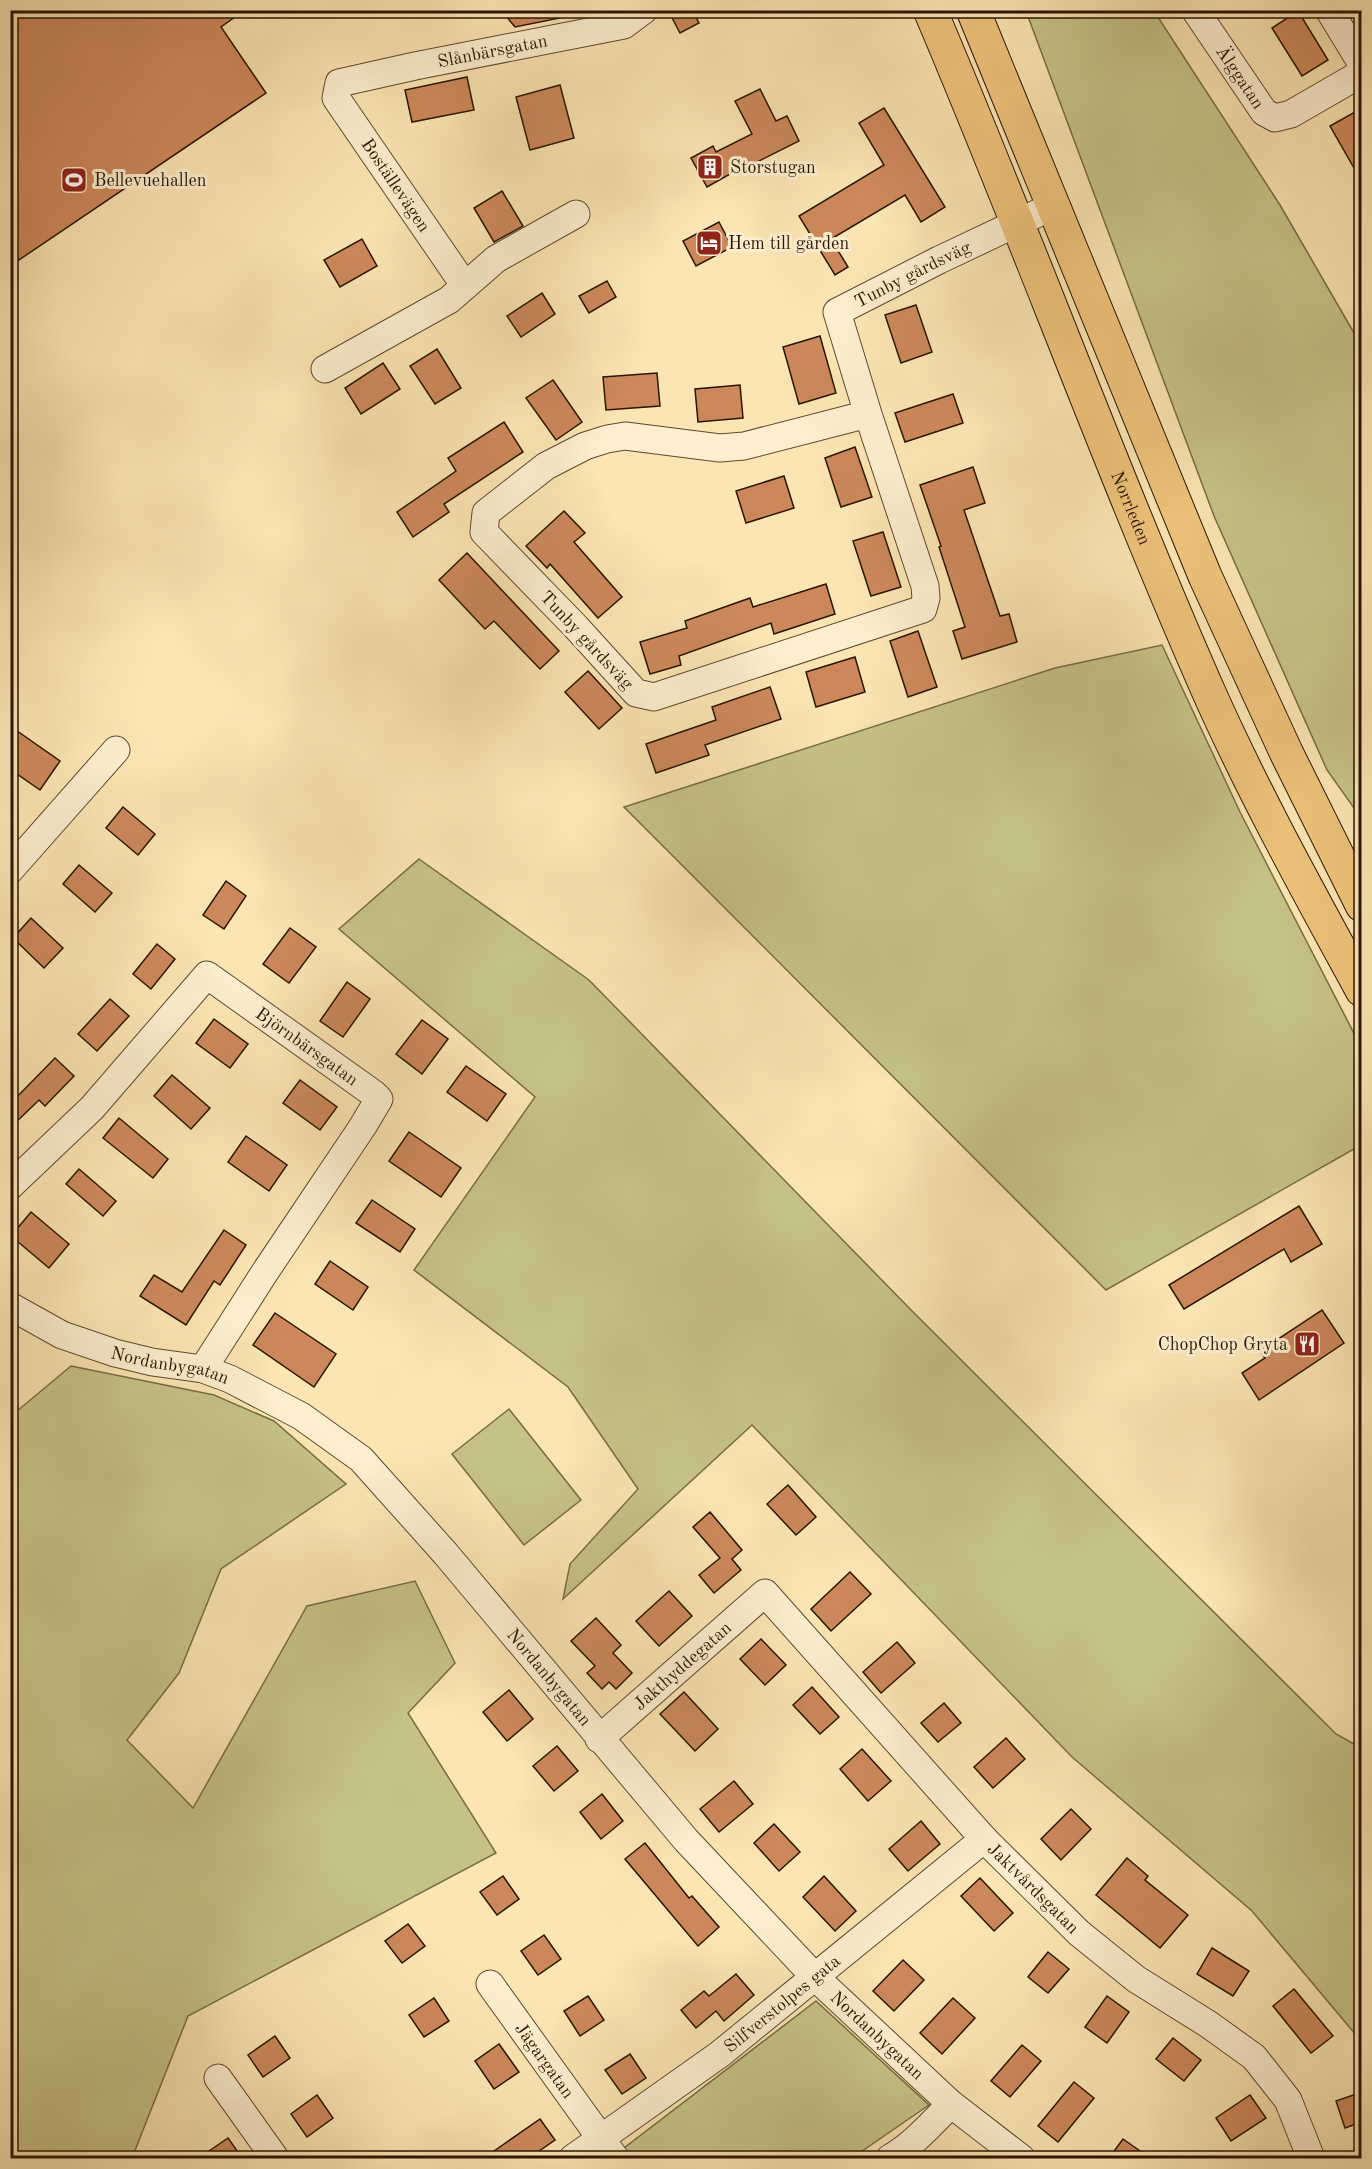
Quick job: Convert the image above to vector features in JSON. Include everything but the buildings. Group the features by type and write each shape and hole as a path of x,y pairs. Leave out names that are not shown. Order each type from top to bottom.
{"main road":[{"name":"Norrleden","path":"930,10 966,95 1104,445 1208,690 1266,812 1362,990"},
{"path":"973,10 1205,576 1286,752 1362,905"}],"street":[{"name":"Slånbärsgatan","path":"339,83 624,25 644,10"},
{"name":"Älggatan","path":"1195,10 1264,112 1275,117 1291,114 1362,73"},
{"path":"1329,10 1362,64"},
{"name":"Boställevägen","path":"339,83 336,98 465,286"},
{"name":"Tunby gårdsväg","path":"868,414 744,446 720,448 626,436 585,446 546,465 486,513 484,532 636,693 654,697 923,609 926,598 925,586 837,312 1053,206"},
{"path":"325,369 448,300 496,259 576,214"},
{"path":"10,870 116,750"},
{"name":"Björnbärsgatan","path":"10,1186 92,1108 207,975 374,1094 379,1100 363,1126 265,1272 203,1370"},
{"name":"Nordanbygatan","path":"10,1306 62,1335 152,1362 203,1370 252,1389 301,1416 361,1459 445,1553 686,1840 815,1977 951,2104 1021,2158"},
{"name":"Jakthyddegatan","path":"599,1738 765,1593"},
{"name":"Jaktvårdsgatan","path":"765,1593 984,1839 1079,1933 1128,1973 1208,2024 1254,2057 1288,2100 1311,2158"},
{"name":"Silfverstolpes gata","path":"573,2158 608,2148 984,1839"},
{"name":"Jägargatan","path":"490,1984 608,2148"},
{"path":"218,2078 275,2158"},
{"path":"890,2158 916,2138 951,2104"}],"shaded area":[{"path":"1026,11 1154,11 1280,205 1361,345 1361,818 1327,770 1214,516"},
{"path":"1162,645 1240,812 1361,1047 1361,1145 1106,1290 624,807 1055,668"},
{"path":"419,859 589,980 913,1312 1336,1734 1361,1748 1361,2041 1252,1911 1072,1757 752,1425 563,1599 570,1564 638,1489 568,1387 414,1270 535,1097 339,929"},
{"path":"71,1366 214,1395 274,1421 346,1484 221,1569 179,1673 127,1740 193,1808 307,1606 415,1581 455,1663 408,1713 496,1853 188,2016 132,2158 11,2158 11,1416"},
{"path":"509,1409 581,1500 524,1545 452,1454"},
{"path":"816,2001 929,2105 852,2158 630,2158 624,2148"}],"place":[{"name":"Storstugan","path":"710,167"},
{"name":"Bellevuehallen","path":"74,180"},
{"name":"Hem till gården","path":"709,243"},
{"name":"ChopChop Gryta","path":"1307,1344"}]}
